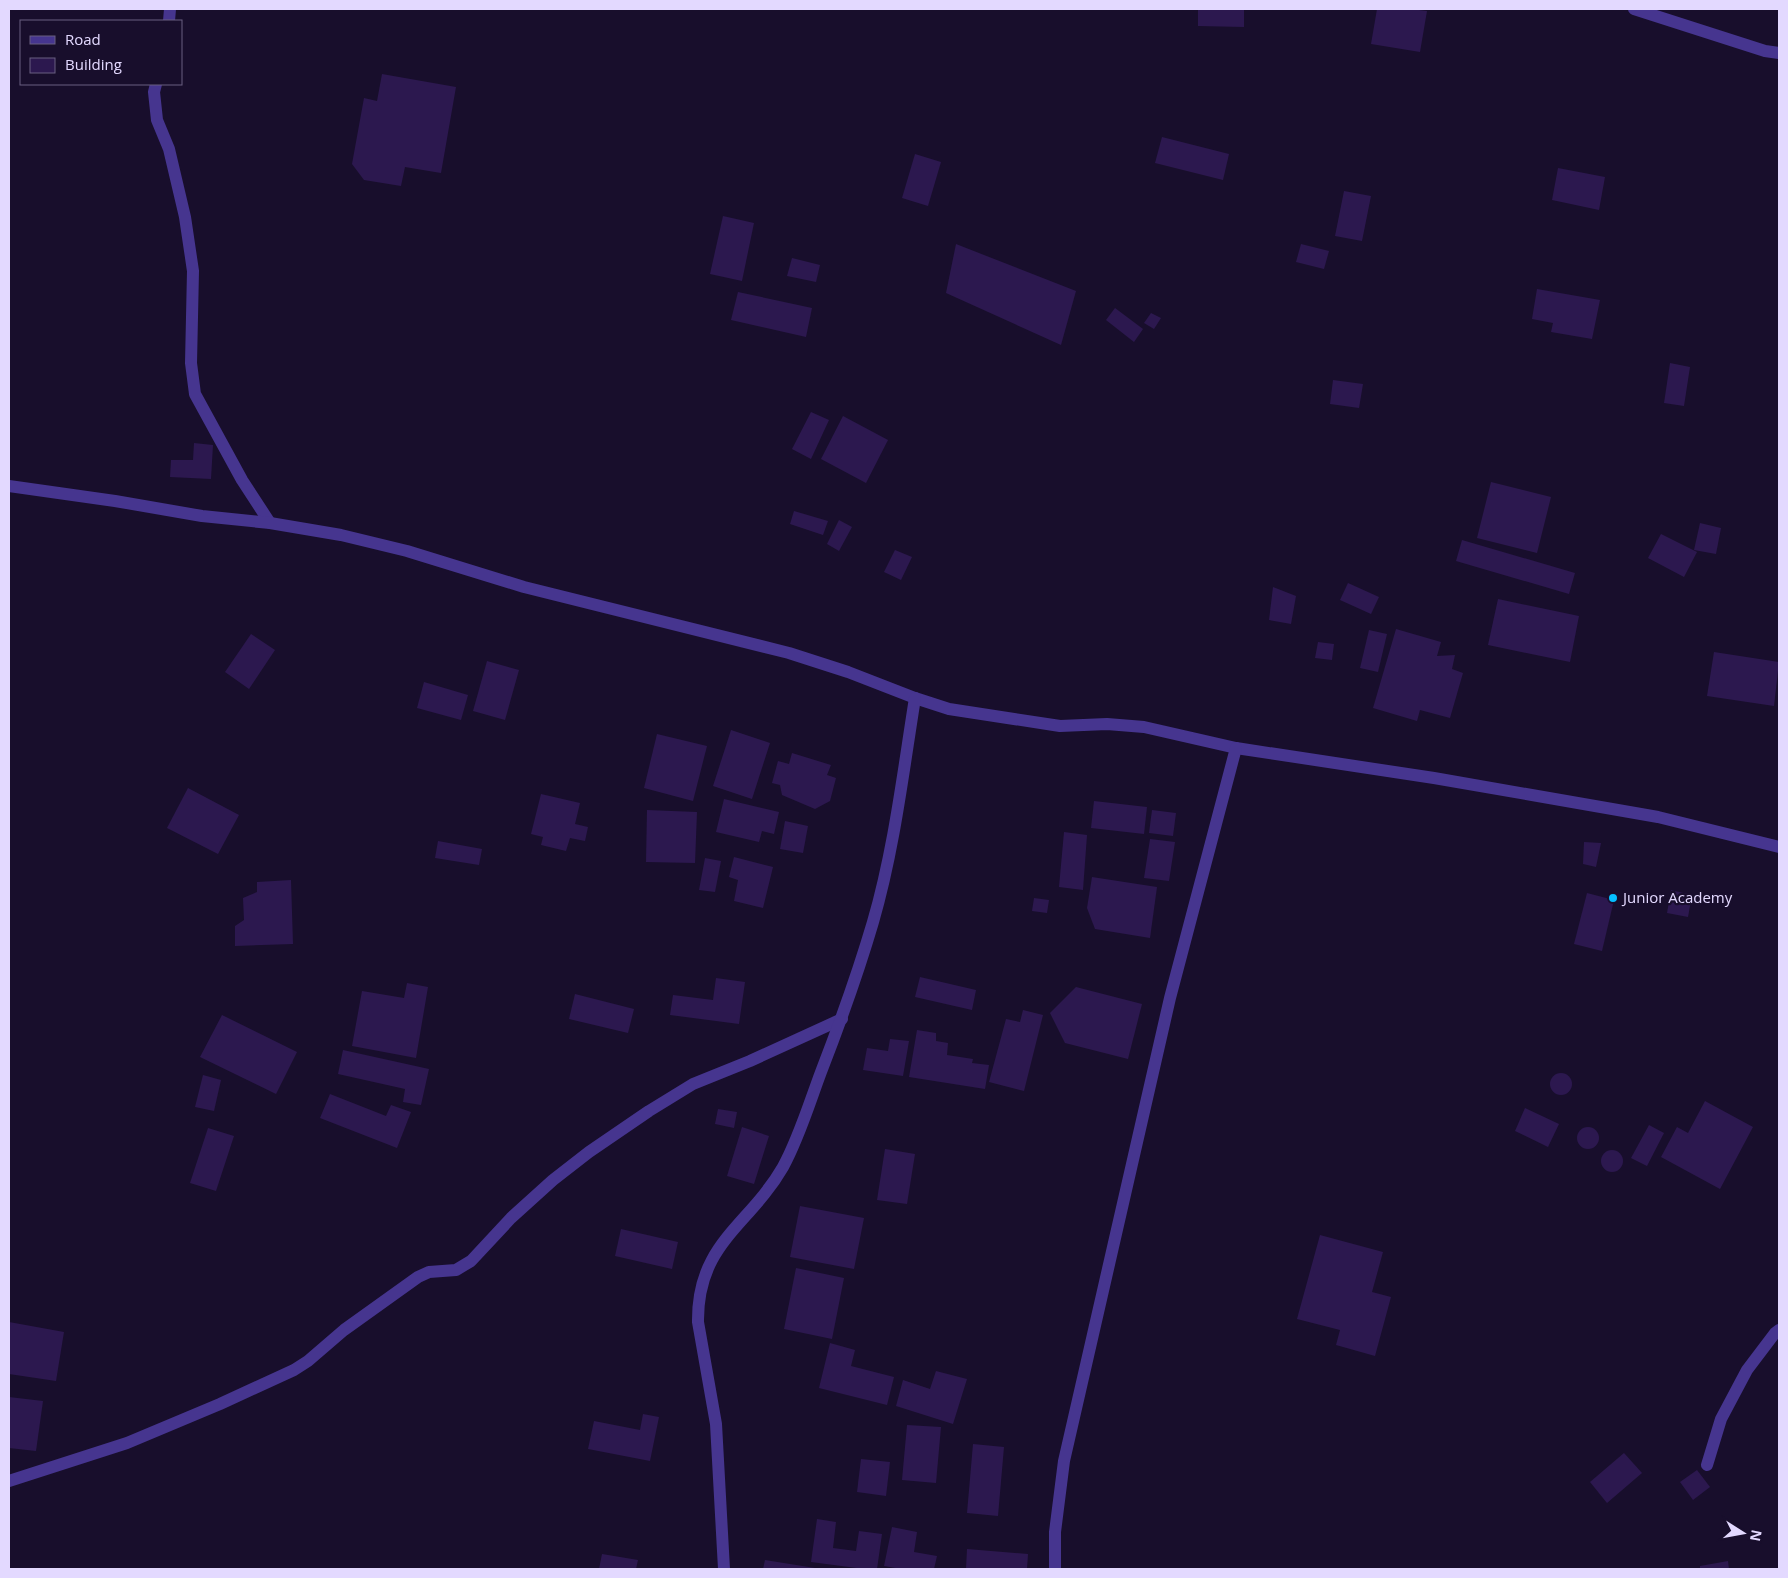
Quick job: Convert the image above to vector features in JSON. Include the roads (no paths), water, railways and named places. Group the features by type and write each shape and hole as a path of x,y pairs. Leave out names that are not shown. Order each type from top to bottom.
{"street":[{"path":"1634,9 1765,51 1779,53"},
{"path":"156,85 154,92 157,120 169,149 185,217 193,272 191,363 195,394 242,480 270,523"},
{"path":"9,486 202,516 270,523 340,535 407,552 524,587 789,653 848,672 948,709 1060,726 1126,724 1236,748 1434,778 1658,817 1779,847"},
{"path":"724,1569 716,1424 698,1322 702,1282 706,1270 720,1245 773,1183 784,1165 842,1020 874,921 888,861 914,698"},
{"path":"1055,1569 1055,1532 1064,1461 1156,1067 1170,998 1236,748"},
{"path":"9,1481 127,1442 220,1404 294,1370 308,1361 344,1330 418,1277 429,1272 456,1270 471,1261 511,1218 553,1180 589,1152 649,1112 693,1084 842,1020"},
{"path":"1707,1465 1722,1419 1747,1370 1779,1330"}],"place":[{"name":"Junior Academy","path":"1613,898"}]}
